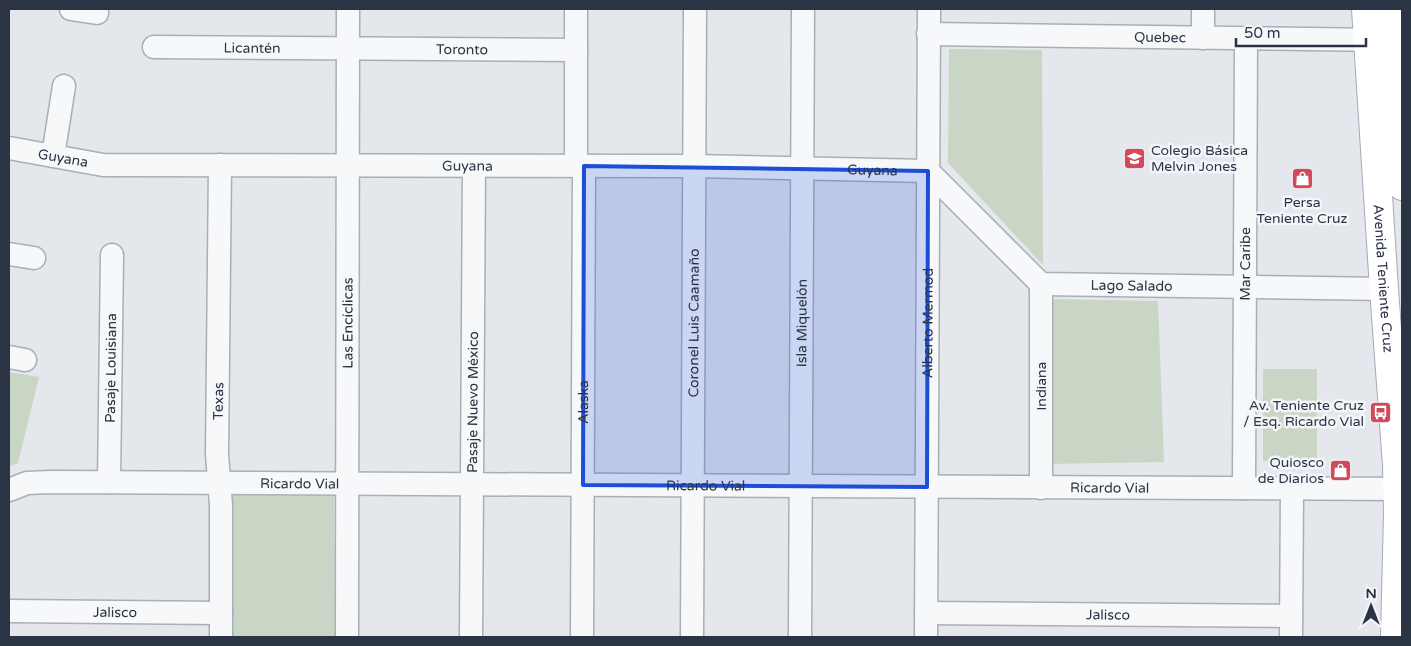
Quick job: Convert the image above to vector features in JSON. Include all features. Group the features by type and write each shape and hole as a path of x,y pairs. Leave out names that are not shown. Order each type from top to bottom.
{"main road":[{"name":"Avenida Teniente Cruz","path":"1366,9 1389,49 1402,183"},
{"name":"Avenida Teniente Cruz","path":"1390,9 1384,289 1400,489 1395,637"}],"street":[{"path":"71,9 97,13"},
{"name":"Las Encíclicas","path":"347,637 348,9"},
{"name":"Alaska","path":"576,9 580,166 583,485 582,637"},
{"name":"Coronel Luis Caamaño","path":"692,637 695,9"},
{"name":"Isla Miquelón","path":"800,637 803,9"},
{"name":"Alberto Mermod","path":"926,637 928,9"},
{"path":"1203,9 1203,38"},
{"name":"Quebec","path":"928,34 1246,39 1389,49"},
{"name":"Mar Caribe","path":"1244,488 1246,39"},
{"name":"Licantén","path":"154,47 348,49"},
{"name":"Toronto","path":"348,49 576,50"},
{"path":"53,156 64,86"},
{"name":"Guyana","path":"9,148 103,165 694,166 928,170"},
{"name":"Texas","path":"220,165 217,454 220,483 221,637"},
{"name":"Pasaje Nuevo México","path":"471,637 474,166"},
{"path":"928,170 1041,284"},
{"path":"9,254 34,258"},
{"name":"Pasaje Louisiana","path":"109,482 112,255"},
{"name":"Lago Salado","path":"1041,284 1384,289"},
{"name":"Indiana","path":"1041,284 1041,488"},
{"name":"Ricardo Vial","path":"9,490 36,482 1400,489"},
{"path":"1291,627 1292,489"},
{"name":"Jalisco","path":"9,611 221,613"},
{"name":"Jalisco","path":"926,614 1291,627"}],"highlighted area":[{"path":"584,166 928,171 927,487 583,485"}],"green space":[{"path":"949,49 1042,50 1043,265 948,163"},
{"path":"1046,299 1158,301 1164,462 1046,464"},
{"path":"1263,369 1317,369 1317,461 1263,461"},
{"path":"9,372 39,377 18,463 9,467"},
{"path":"226,495 334,496 335,637 226,637"}],"place":[{"name":"Colegio Básica Melvin Jones","path":"1135,158"},
{"name":"Persa Teniente Cruz","path":"1302,179"},
{"name":"Av. Teniente Cruz / Esq. Ricardo Vial","path":"1380,413"},
{"name":"Quiosco de Diarios","path":"1340,470"}]}
